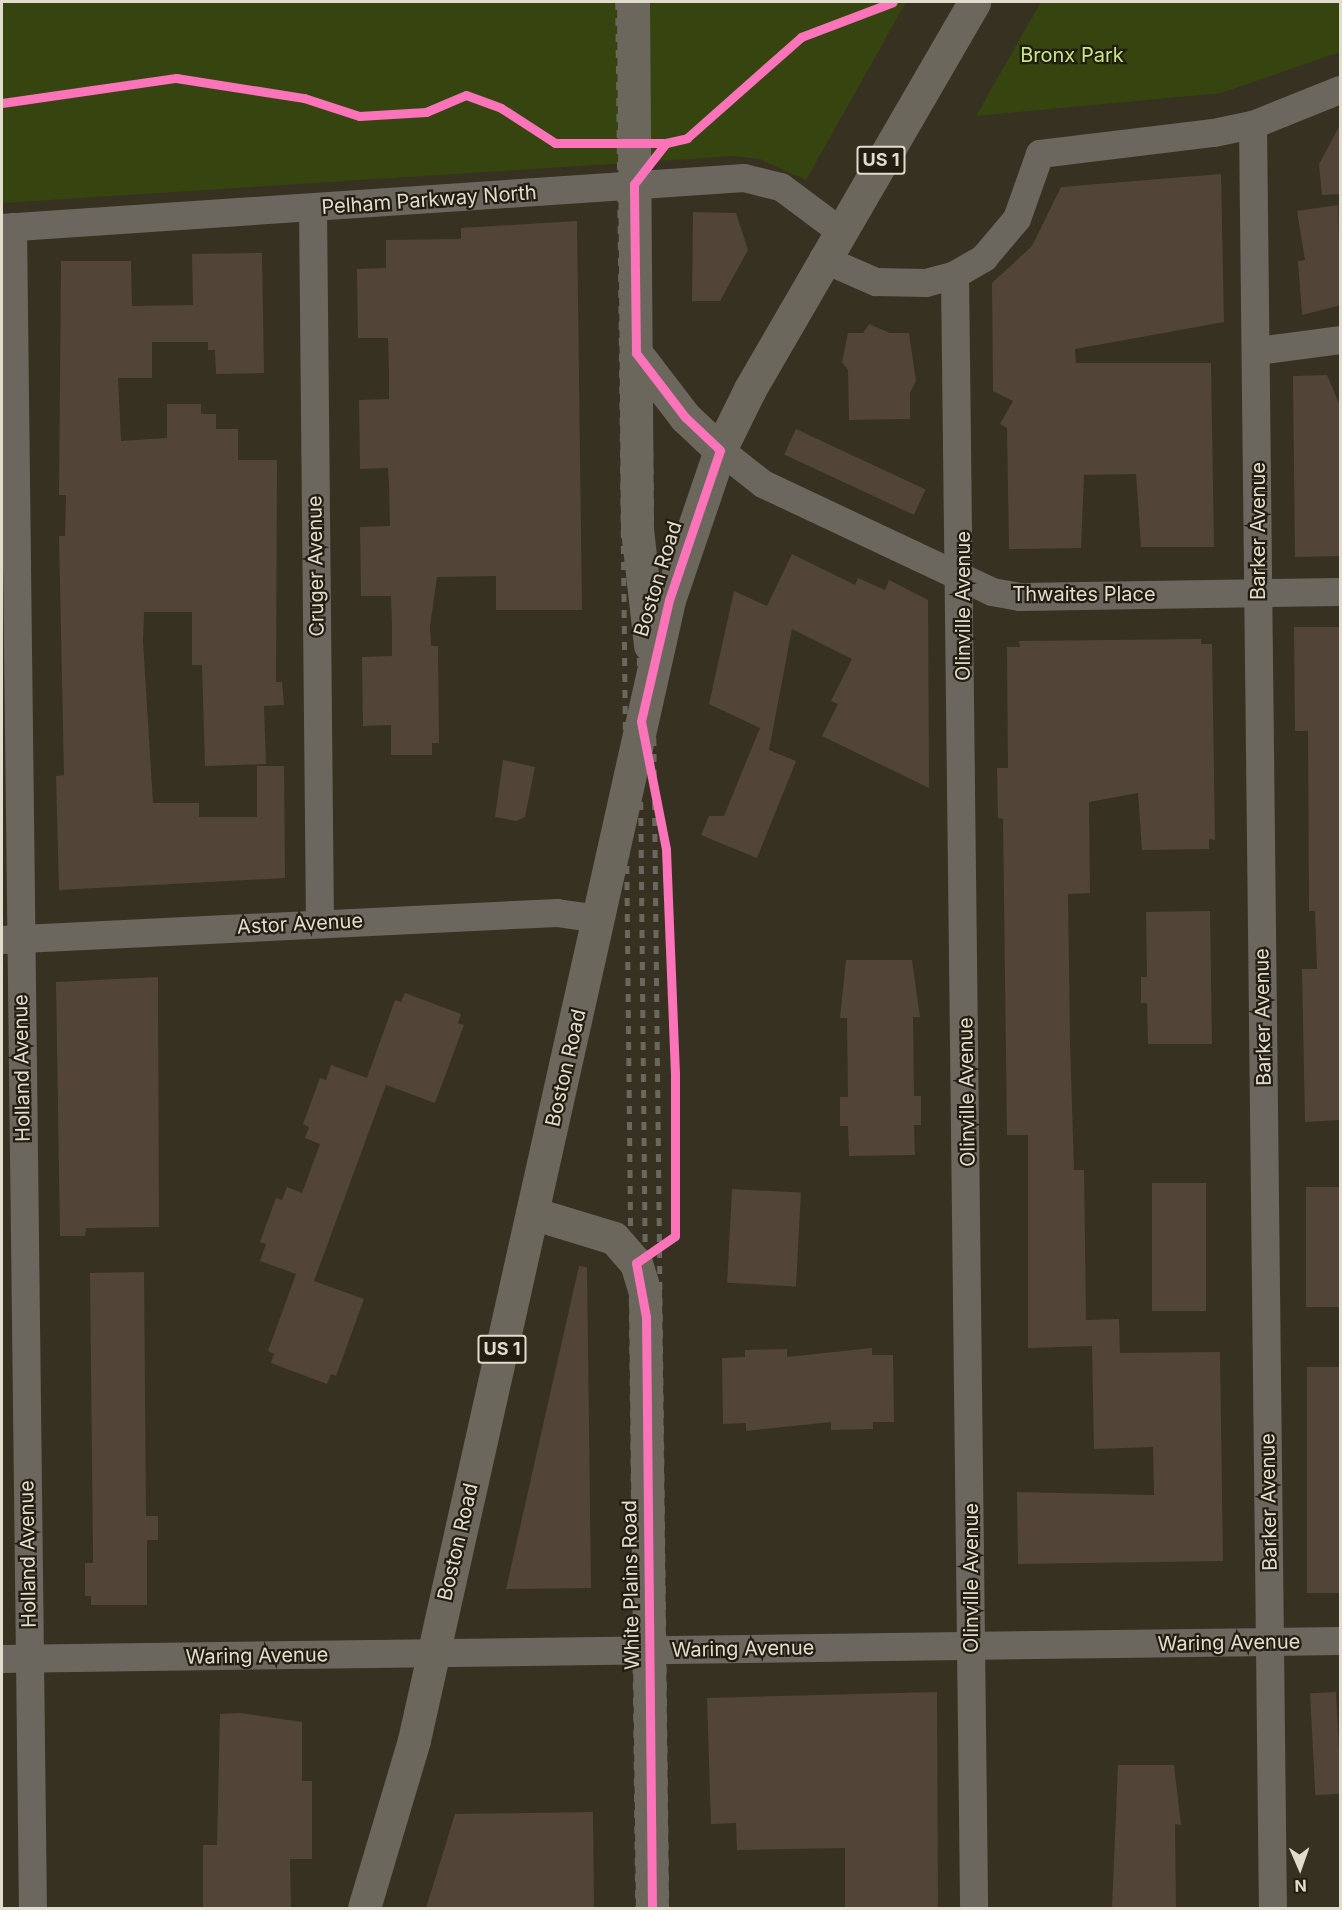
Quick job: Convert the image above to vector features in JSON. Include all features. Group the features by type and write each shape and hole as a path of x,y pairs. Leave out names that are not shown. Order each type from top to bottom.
{"main road":[{"path":"633,2 637,529 651,662"},
{"name":"Boston Road","path":"364,1908 391,1827 434,1654 599,919 651,662 720,450 824,259 974,2"},
{"path":"636,353 685,417 720,450"},
{"name":"White Plains Road","path":"532,1213 614,1238 639,1271 646,1317 652,1908"}],"street":[{"path":"824,259 876,282 926,283 955,275 1007,234 1025,205 1040,154 1253,124 1341,90"},
{"name":"Barker Avenue","path":"1253,124 1273,1908"},
{"name":"Pelham Parkway North","path":"7,227 313,208 634,184 769,182 840,231"},
{"name":"Cruger Avenue","path":"313,208 320,924"},
{"name":"Holland Avenue","path":"7,227 15,1659 33,1908"},
{"name":"Olinville Avenue","path":"955,275 963,580 974,1908"},
{"path":"1257,351 1341,339"},
{"name":"Thwaites Place","path":"720,450 763,484 963,580 1020,597 1341,592"},
{"name":"Astor Avenue","path":"11,939 557,913 599,919"},
{"name":"Waring Avenue","path":"15,1659 1341,1641"}],"green space":[{"path":"2,2 906,2 806,180 760,159 735,156 2,203"},
{"name":"Bronx Park","path":"1041,2 1340,2 1340,52 1221,93 976,116"}],"building":[{"path":"1341,123 1341,194 1322,195 1319,164"},
{"path":"1221,174 1224,322 1075,349 1076,363 1211,363 1214,547 1141,547 1136,474 1084,475 1081,548 1009,549 1007,428 1000,424 1013,401 993,391 992,283 1032,246 1061,187"},
{"path":"1338,205 1341,305 1302,315 1298,261 1305,260 1297,211"},
{"path":"693,212 736,213 748,250 720,301 692,301"},
{"path":"577,221 582,610 496,610 496,576 437,577 430,626 431,646 438,646 439,743 432,743 432,755 391,755 391,725 363,726 362,657 392,656 392,626 391,596 361,596 360,527 390,526 388,468 360,469 359,400 389,399 388,338 358,338 357,269 386,268 386,240 461,239 461,228"},
{"path":"262,253 264,373 216,374 215,350 208,350 208,342 152,342 152,378 118,378 121,441 167,438 167,404 201,404 201,414 216,414 216,429 238,429 238,460 277,460 276,682 282,682 284,705 264,706 266,764 205,766 202,665 192,665 192,612 144,612 143,641 153,803 199,803 199,817 257,817 257,766 284,766 285,878 59,890 56,776 64,775 59,536 65,536 66,495 59,495 61,261 131,261 132,306 193,305 192,254"},
{"path":"869,324 890,333 909,333 916,381 910,393 910,419 849,420 848,370 842,362 848,333 863,333"},
{"path":"1327,375 1341,408 1341,556 1295,557 1293,376"},
{"path":"796,429 926,489 914,515 784,454"},
{"path":"792,554 855,585 858,578 885,590 889,580 928,600 929,788 822,736 838,704 831,701 852,659 792,629 769,750 796,761 757,858 701,835 709,816 724,816 760,728 709,704 734,591 767,606"},
{"path":"1294,627 1341,627 1341,1120 1305,1122 1302,969 1317,969 1315,911 1309,911 1308,731 1295,731"},
{"path":"1201,639 1201,644 1212,644 1215,840 1209,839 1209,849 1142,850 1138,793 1089,802 1090,893 1068,894 1070,1041 1074,1170 1084,1170 1086,1320 1119,1319 1120,1353 1220,1352 1223,1561 1018,1564 1017,1492 1154,1495 1153,1447 1094,1449 1092,1346 1028,1348 1028,1135 1007,1135 1003,819 998,818 997,768 1008,768 1007,647 1020,647 1019,641"},
{"path":"503,760 535,767 525,817 516,821 495,817"},
{"path":"1210,911 1212,1044 1148,1044 1147,1003 1141,1003 1141,977 1147,977 1146,912"},
{"path":"846,960 912,960 920,1017 913,1017 914,1096 921,1096 921,1125 914,1125 915,1155 849,1156 848,1126 840,1126 840,1097 848,1097 847,1018 840,1018"},
{"path":"158,977 159,1227 86,1228 85,1236 60,1236 56,982"},
{"path":"405,993 461,1014 458,1023 464,1025 435,1103 386,1085 314,1281 364,1299 336,1376 331,1374 327,1384 271,1363 274,1354 268,1351 296,1274 260,1261 266,1244 260,1242 276,1198 282,1200 287,1187 302,1193 320,1144 305,1138 309,1127 303,1124 320,1078 326,1080 331,1065 367,1078 395,1000 401,1002"},
{"path":"1152,1183 1206,1183 1206,1311 1152,1311"},
{"path":"1306,1187 1340,1187 1340,1307 1306,1307"},
{"path":"732,1189 801,1193 796,1286 727,1283"},
{"path":"579,1266 587,1267 591,1588 506,1589"},
{"path":"144,1272 146,1516 158,1516 158,1540 147,1540 147,1605 91,1605 91,1596 85,1596 85,1563 93,1563 90,1273"},
{"path":"872,1348 872,1355 893,1355 894,1422 873,1422 873,1429 831,1430 831,1422 746,1431 746,1423 723,1424 722,1358 745,1357 745,1350 787,1349 787,1357"},
{"path":"1307,1367 1340,1367 1340,1593 1307,1593"},
{"path":"937,1692 938,1908 845,1908 845,1848 737,1850 736,1823 711,1824 707,1698"},
{"path":"1336,1692 1340,1794 1315,1795 1310,1693"},
{"path":"240,1713 302,1722 302,1781 312,1781 312,1859 290,1859 291,1908 203,1908 203,1845 217,1845 220,1714"},
{"path":"1118,1765 1174,1765 1181,1825 1175,1824 1176,1908 1112,1908"},
{"path":"593,1812 594,1908 426,1908 455,1814"}],"railway":[{"path":"618,2 638,1908"},
{"path":"633,2 652,1908"},
{"path":"646,2 667,1908"}],"cycle path":[{"path":"2,103 176,78 304,98 359,116 426,112 466,95 501,108 555,143 666,143 687,138 801,37 893,2"},
{"path":"652,1908 646,1317 636,1263 675,1236 675,1074 666,849 641,721 669,600 720,450 685,417 636,353 634,184 666,143"}]}
